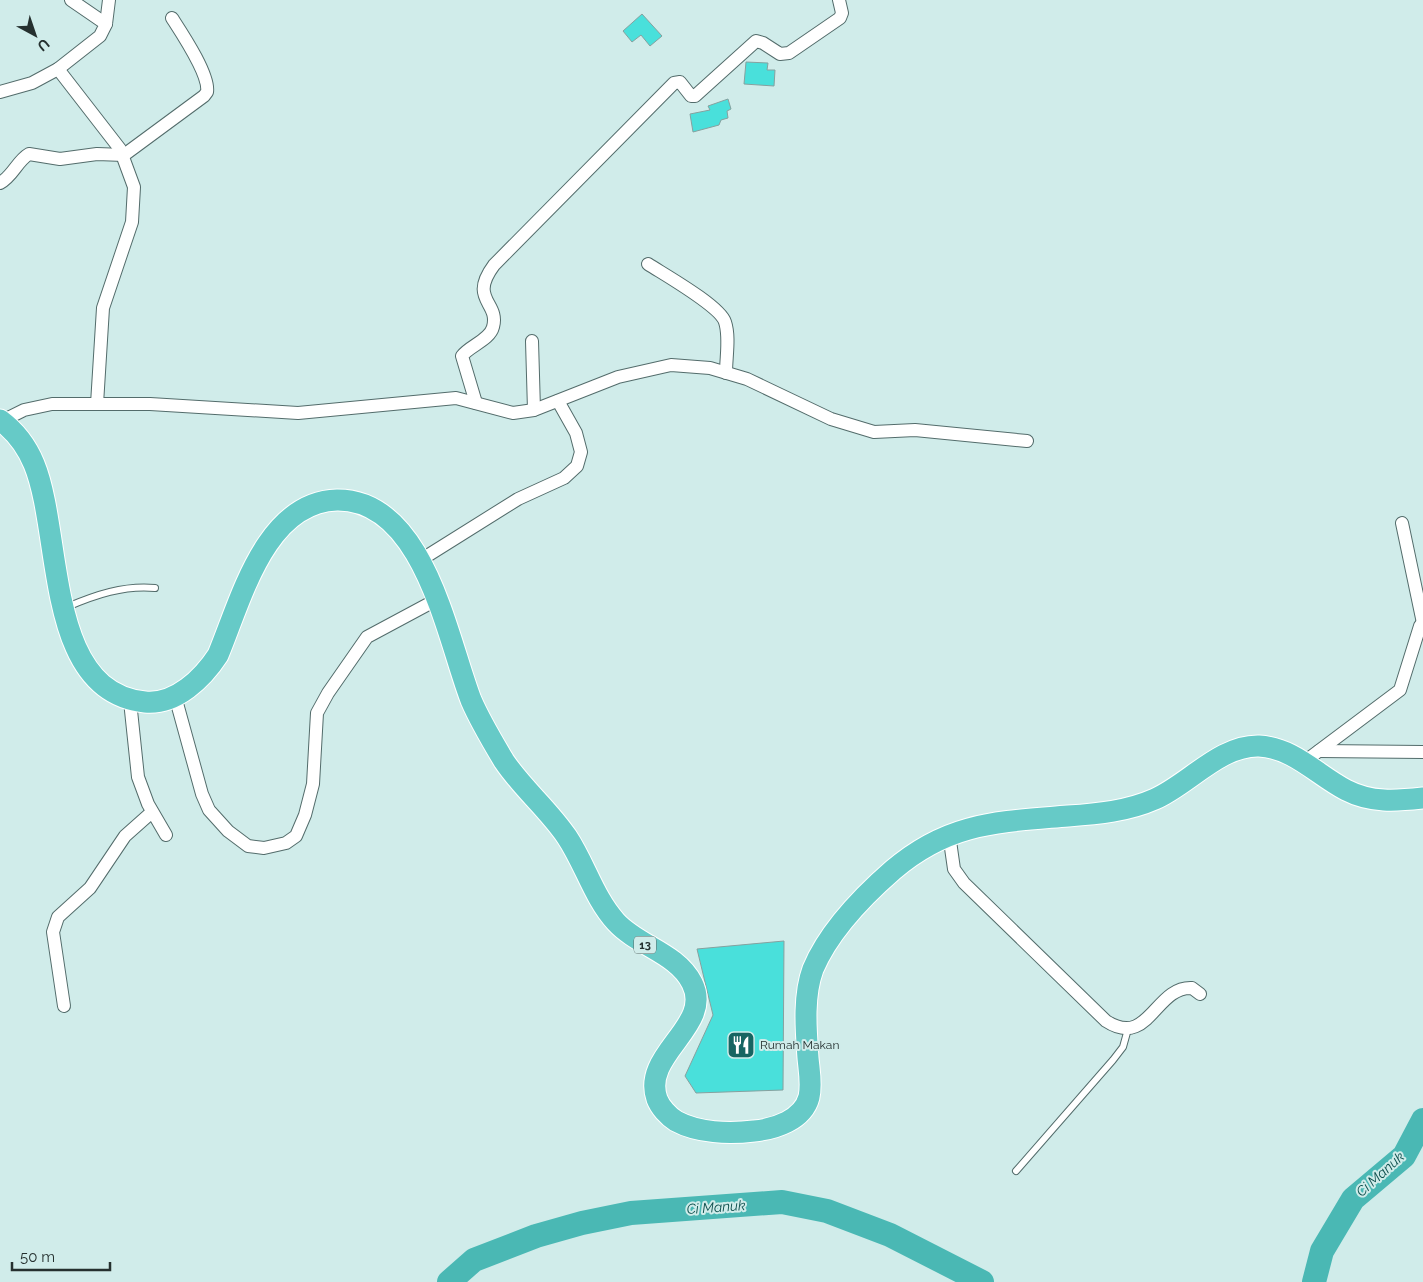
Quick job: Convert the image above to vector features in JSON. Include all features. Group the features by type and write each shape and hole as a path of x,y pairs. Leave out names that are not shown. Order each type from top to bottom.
{"highway":[{"name":"13","path":"1,420 28,452 39,478 64,608 76,650 103,686 114,695 130,701 149,702 175,696 210,668 218,655 264,548 287,520 320,502 342,500 365,504 394,524 409,542 419,561 436,600 473,703 508,766 561,828 615,921 632,937 678,965 692,982 696,994 696,1007 685,1029 659,1066 655,1083 656,1096 660,1106 676,1120 711,1131 749,1132 782,1124 794,1118 803,1109 809,1098 810,1084 806,1034 808,986 814,967 828,941 868,894 912,855 930,842 949,834 990,824 1097,814 1137,806 1177,787 1221,757 1248,747 1276,748 1312,757 1340,787 1358,795 1390,802 1423,798"}],"street":[{"path":"71,0 106,24"},
{"path":"0,92 32,83 58,70 100,36 106,24 109,0"},
{"path":"476,403 462,356 488,335 493,328 493,319 483,286 486,276 494,265 674,83 680,82 691,96 695,96 756,41 764,43 780,54 789,53 840,18 842,9 839,0"},
{"path":"0,183 10,176 22,159 29,154 60,158 97,154 124,155 207,92 207,82 172,18"},
{"path":"58,70 124,155 134,187 132,222 103,308 97,404"},
{"path":"648,264 696,295 723,318 726,327 726,372"},
{"path":"532,341 534,410"},
{"path":"1,420 24,410 52,404 150,404 298,413 456,398 513,413 534,410 618,377 671,365 703,367 726,372 747,379 831,420 874,432 915,430 1027,441"},
{"path":"419,561 518,499 564,478 577,466 581,452 576,434 558,401"},
{"path":"1312,757 1400,690 1420,626 1423,622 1402,523"},
{"path":"175,696 202,794 209,810 228,831 248,846 264,848 286,843 296,836 305,816 313,784 317,713 328,693 367,637 436,600"},
{"path":"130,701 138,777 152,812 166,835"},
{"path":"1312,757 1423,752"},
{"path":"64,1006 53,932 55,921 94,884 103,866 125,836 152,812"},
{"path":"949,834 954,869 964,883 1106,1021 1116,1028 1128,1029 1137,1026 1176,990 1192,988 1200,994"}],"lane":[{"path":"64,608 92,596 123,588 136,586 155,588"},
{"path":"1016,1170 1113,1060 1123,1047 1128,1029"}],"building":[{"path":"642,14 662,36 650,46 641,35 632,42 623,31"},
{"path":"746,62 768,63 767,70 775,70 774,86 744,84"},
{"path":"728,99 731,109 727,111 728,118 721,120 719,125 693,132 690,114 710,110 708,106"},
{"name":"Rumah Makan","path":"784,941 783,1090 696,1093 685,1076 713,1015 697,949"}],"waterway":[{"name":"Ci Manuk","path":"1314,1282 1322,1251 1353,1199 1404,1156 1423,1120"},
{"name":"Ci Manuk","path":"449,1282 474,1260 536,1236 582,1223 631,1213 782,1202 827,1211 890,1235 982,1282"}],"place":[{"name":"Rumah Makan","path":"741,1045"}]}
